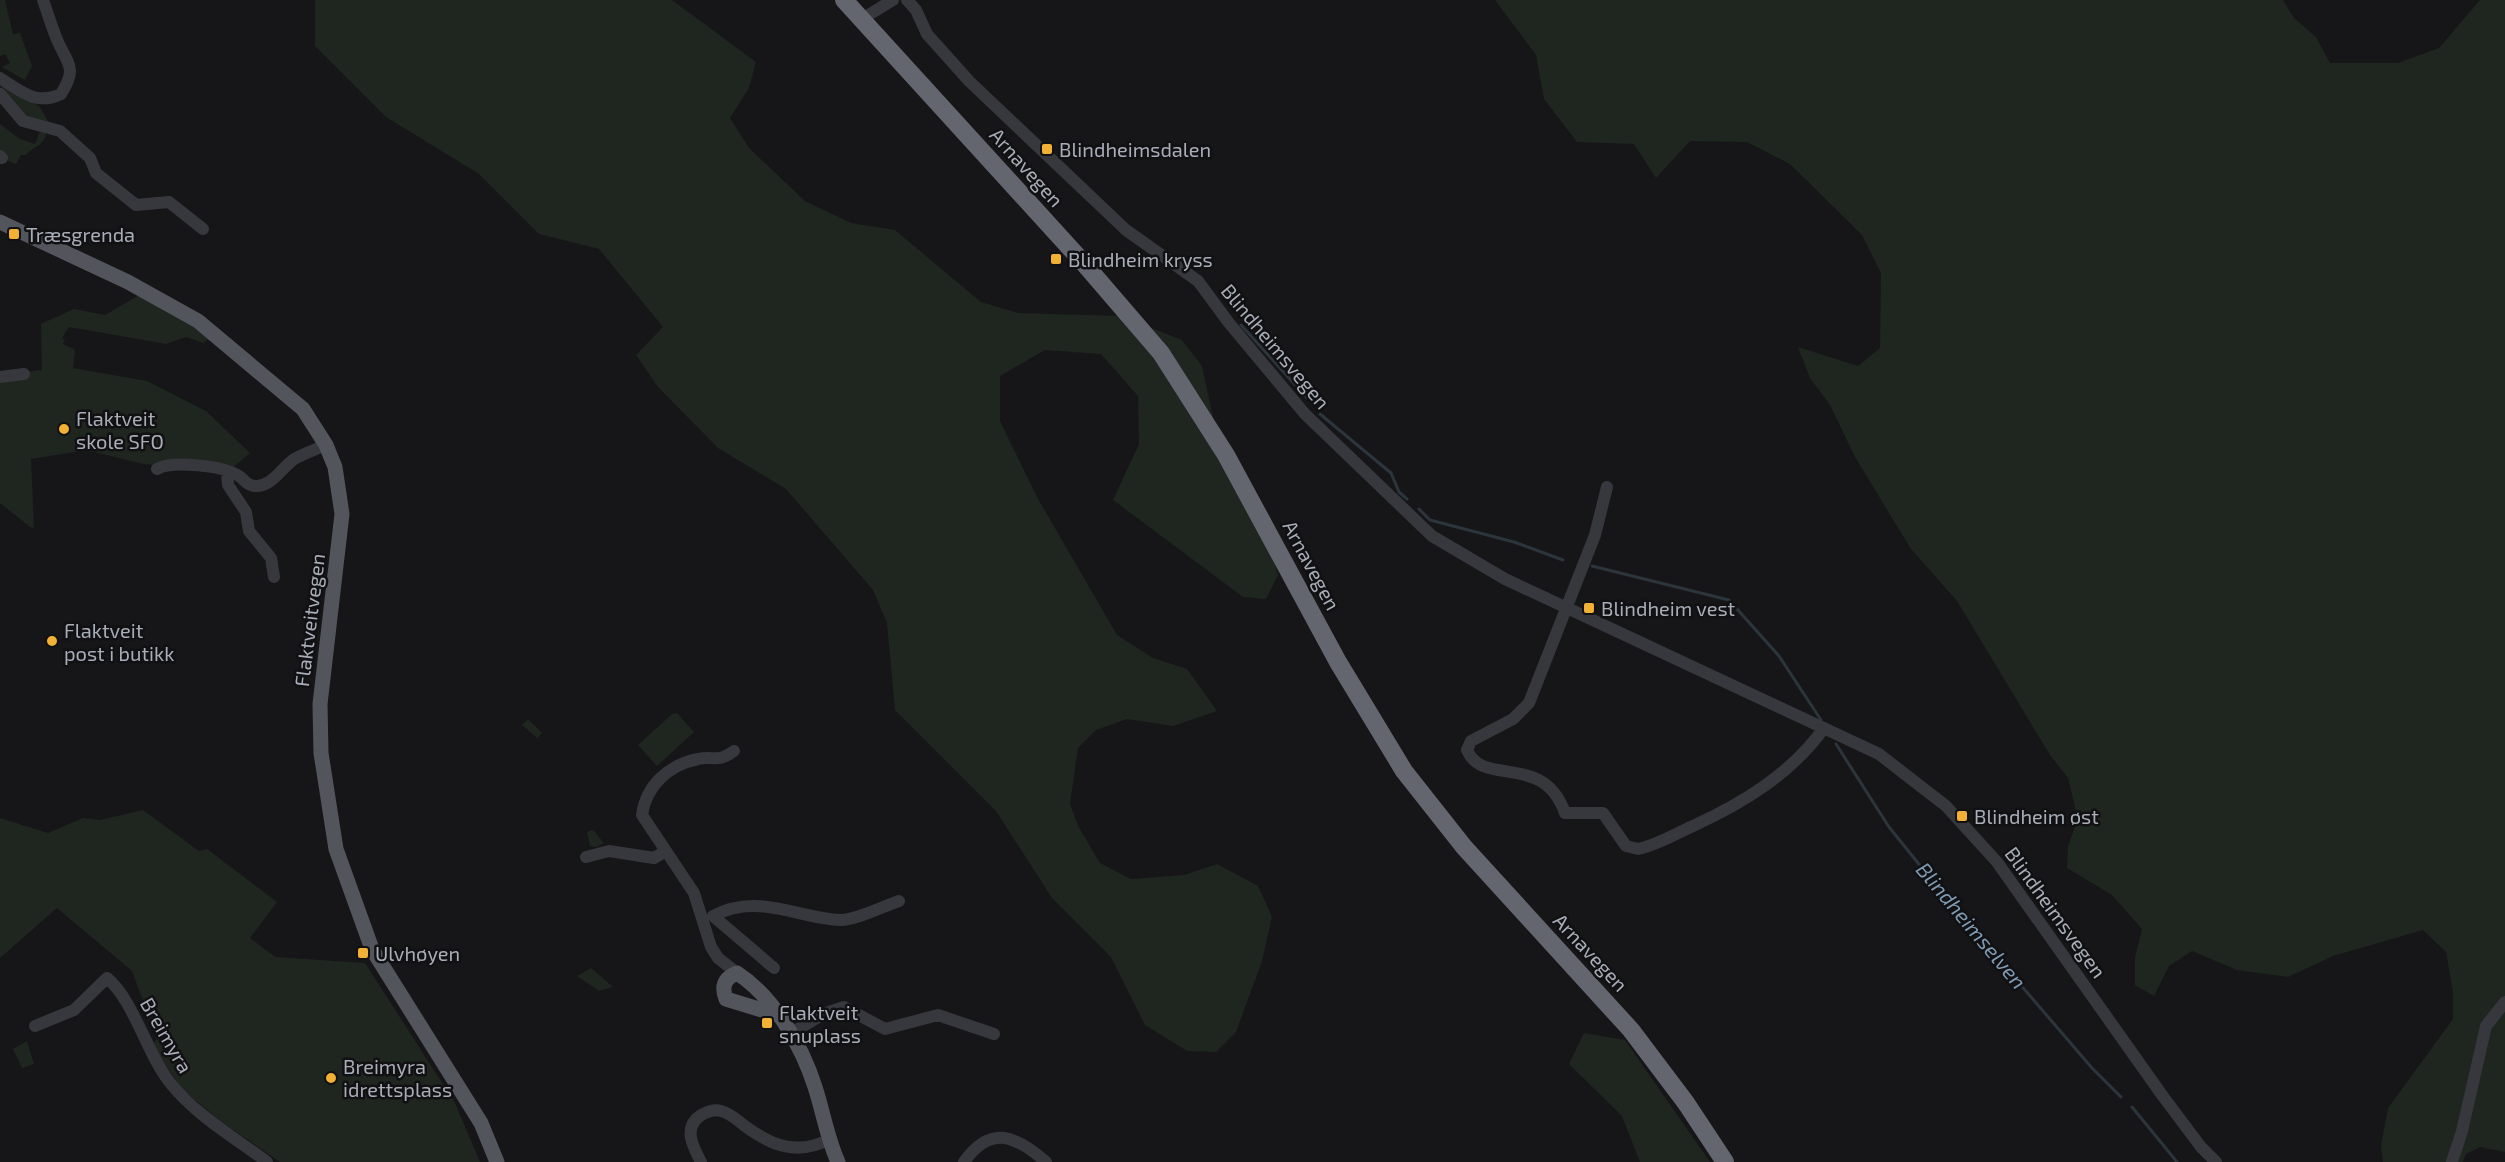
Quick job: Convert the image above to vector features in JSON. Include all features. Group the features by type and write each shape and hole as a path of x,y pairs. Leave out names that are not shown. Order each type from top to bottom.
{"highway":[{"name":"Arnavegen","path":"844,0 1081,260 1161,353 1226,455 1338,662 1404,771 1464,848 1631,1030 1686,1103 1725,1162"}],"main road":[{"name":"Flaktveitvegen","path":"0,222 137,287 198,321 303,409 326,445 335,467 342,514 320,704 321,753 336,849 372,949 482,1123 497,1162"},
{"path":"778,1015 726,999 723,985 737,973 758,991 778,1015 814,1083 838,1162"}],"street":[{"path":"0,78 33,98 44,100 61,94 70,79 68,57 56,37 43,0"},
{"path":"862,19 893,0"},
{"name":"Blindheimsvegen","path":"908,0 927,34 969,81 1126,230 1198,281 1229,323 1305,414 1432,536 1505,579 1879,754 1899,767 1946,807 1997,862 2037,915 2162,1095 2216,1162"},
{"path":"1,100 22,121 60,131 90,158 96,173 136,205 169,202 203,230"},
{"path":"0,377 24,374"},
{"path":"157,469 167,463 198,466 239,476 247,484 256,486 267,483 294,459 326,445"},
{"path":"227,472 228,485 246,512 249,531 271,558 274,577"},
{"path":"1607,487 1595,535 1529,703 1513,719 1475,738 1467,750 1473,761 1481,766 1521,772 1540,779 1556,793 1566,813 1602,813 1607,816 1626,846 1638,849 1736,806 1772,781 1814,743 1824,728"},
{"path":"734,752 718,759 701,758 675,768 656,781 645,797 642,815 708,918 774,968"},
{"path":"586,857 609,851 654,858 664,852"},
{"path":"708,918 727,908 770,905 844,920 899,901"},
{"path":"708,918 705,935 711,947 718,958 737,973"},
{"name":"Breimyra","path":"35,1026 74,1010 108,978 124,1000 152,1054 171,1084 204,1116 267,1162"},
{"path":"2452,1162 2462,1131 2486,1026 2505,1002"},
{"path":"790,1035 823,1014 844,1007 885,1029 938,1015 994,1034"},
{"path":"701,1162 691,1142 690,1130 698,1118 711,1111 720,1110 732,1116 760,1137 779,1146 801,1149 830,1139"},
{"path":"964,1162 981,1143 1001,1138 1019,1140 1046,1162"}],"shaded area":[{"path":"0,0 5,0 13,34 20,33 32,66 25,80 2,67 10,63 5,54 0,56"},
{"path":"315,0 672,0 756,62 749,88 730,118 749,148 805,201 851,223 895,230 981,302 1018,313 1121,316 1182,340 1202,366 1214,422 1269,546 1278,575 1266,599 1243,597 1113,500 1139,444 1138,396 1101,354 1045,350 1000,376 1000,421 1037,497 1117,635 1153,658 1187,669 1217,711 1173,726 1127,719 1096,730 1078,748 1070,804 1078,826 1100,863 1131,879 1184,875 1217,864 1258,886 1272,917 1262,961 1236,1032 1216,1052 1187,1051 1145,1025 1111,957 1052,898 996,811 895,710 887,623 873,590 786,489 718,448 658,387 636,355 663,327 599,249 539,234 479,174 386,117 315,46"},
{"path":"1495,0 2283,0 2294,18 2316,37 2330,63 2398,63 2439,48 2480,0 2505,0 2505,1152 2480,1147 2466,1154 2463,1162 2383,1162 2381,1146 2388,1108 2453,1019 2453,992 2446,952 2423,930 2333,956 2288,977 2237,970 2192,951 2169,966 2154,996 2135,985 2135,958 2142,929 2112,895 2067,868 2068,846 2078,819 2068,778 2050,755 1957,601 1911,549 1855,457 1830,405 1810,378 1798,347 1858,366 1880,348 1881,273 1862,235 1790,164 1747,142 1690,141 1656,178 1634,144 1577,142 1544,99 1536,55"},
{"path":"0,82 39,106 50,124 33,120 17,111 5,98"},
{"path":"0,124 20,139 35,144 40,131 46,133 43,141 26,155 21,155 16,164 8,161 0,153"},
{"path":"139,295 192,326 209,339 203,343 186,337 166,344 69,327 62,338 65,340 63,344 75,350 73,368 147,381 206,411 250,453 230,470 143,464 95,452 81,451 31,459 34,528 30,527 0,503 0,375 42,370 41,324 74,309 105,315"},
{"path":"677,713 694,732 657,766 638,745 672,714"},
{"path":"528,719 542,733 537,738 522,725"},
{"path":"143,810 199,851 207,849 277,902 250,938 275,957 365,963 455,1103 480,1162 280,1162 219,1120 181,1088 152,1044 157,1039 132,971 57,908 0,958 0,818 48,833 83,818 100,820"},
{"path":"593,830 604,843 596,847 590,846 587,832"},
{"path":"591,968 613,987 599,991 577,976"},
{"path":"1584,1033 1625,1040 1710,1162 1640,1162 1622,1116 1569,1064"},
{"path":"27,1041 34,1064 22,1068 13,1049"}],"waterway":[{"name":"Blindheimselven","path":"1241,325 1307,398"},
{"name":"Blindheimselven","path":"1320,414 1391,473 1399,492 1407,499"},
{"name":"Blindheimselven","path":"1419,509 1430,520 1514,542 1563,560"},
{"name":"Blindheimselven","path":"1592,566 1729,600 1779,656 1821,720"},
{"name":"Blindheimselven","path":"1836,744 1889,827 1951,904 2092,1068 2121,1097"},
{"name":"Blindheimselven","path":"2132,1107 2177,1162"}],"place":[{"name":"Blindheimsdalen","path":"1047,149"},
{"name":"Træsgrenda","path":"14,234"},
{"name":"Blindheim kryss","path":"1056,259"},
{"name":"Flaktveit skole SFO","path":"64,429"},
{"name":"Blindheim vest","path":"1589,608"},
{"name":"Flaktveit post i butikk","path":"52,641"},
{"name":"Blindheim øst","path":"1962,816"},
{"name":"Ulvhøyen","path":"363,953"},
{"name":"Flaktveit snuplass","path":"767,1023"},
{"name":"Breimyra idrettsplass","path":"331,1078"}]}
